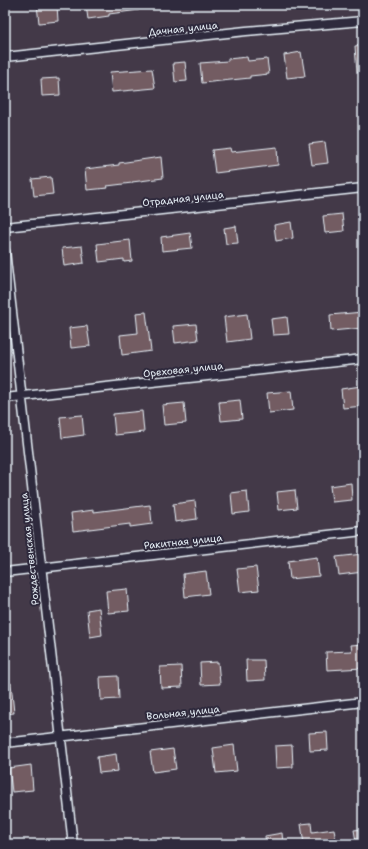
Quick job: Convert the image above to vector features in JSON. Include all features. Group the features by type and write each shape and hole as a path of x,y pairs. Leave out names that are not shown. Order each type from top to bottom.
{"street":[{"name":"Дачная улица","path":"5,57 363,21"},
{"name":"Отрадная улица","path":"5,227 363,188"},
{"name":"Рождественская улица","path":"5,251 73,844"},
{"name":"Ореховая улица","path":"5,398 363,359"},
{"name":"Ракитная улица","path":"5,572 363,531"},
{"name":"Вольная улица","path":"5,743 363,702"}],"building":[{"path":"37,5 57,5 58,21 39,23"},
{"path":"86,5 139,5 139,10 109,14 109,16 88,19"},
{"path":"363,45 363,72 357,73 355,46"},
{"path":"301,52 305,76 287,78 284,55"},
{"path":"247,57 248,61 267,59 269,74 250,76 250,78 202,83 200,63 228,61 228,59"},
{"path":"185,62 187,81 175,82 173,63"},
{"path":"152,69 155,88 112,92 110,72"},
{"path":"59,78 60,95 42,96 41,79"},
{"path":"325,142 328,163 312,165 309,144"},
{"path":"277,147 278,165 215,173 212,150 230,148 231,152"},
{"path":"161,157 163,178 107,186 108,188 87,190 85,169 119,165 119,163"},
{"path":"51,177 53,194 34,196 32,179"},
{"path":"342,214 344,231 325,233 323,216"},
{"path":"291,222 293,238 276,241 274,225"},
{"path":"236,226 238,243 226,244 224,228"},
{"path":"190,233 192,248 162,251 161,237"},
{"path":"130,240 132,261 124,262 124,259 99,262 97,244"},
{"path":"82,246 84,263 64,266 62,248"},
{"path":"146,312 151,351 122,355 120,335 138,333 136,313"},
{"path":"363,312 363,328 331,331 330,315"},
{"path":"247,314 250,339 227,342 224,317"},
{"path":"287,317 289,334 273,335 271,319"},
{"path":"196,324 198,340 175,343 173,326"},
{"path":"87,326 90,346 71,348 69,328"},
{"path":"361,386 363,406 343,408 341,389"},
{"path":"291,391 293,410 269,413 267,393"},
{"path":"240,400 242,419 221,421 219,402"},
{"path":"184,403 186,423 164,425 162,405"},
{"path":"142,411 144,432 115,435 113,414"},
{"path":"82,415 84,435 62,438 60,417"},
{"path":"351,483 352,500 332,502 330,486"},
{"path":"295,490 297,508 279,510 277,492"},
{"path":"247,491 249,512 233,514 231,493"},
{"path":"195,501 197,519 175,522 173,504"},
{"path":"150,505 152,524 130,527 130,524 73,531 71,513 94,510 94,512"},
{"path":"363,554 363,572 339,575 336,557"},
{"path":"317,557 319,576 290,579 288,561"},
{"path":"256,567 259,590 240,592 237,569"},
{"path":"206,571 209,594 185,597 183,574"},
{"path":"127,589 129,611 108,613 106,591"},
{"path":"99,608 102,635 90,637 87,610"},
{"path":"363,644 363,668 327,670 326,652 352,651 351,645"},
{"path":"246,660 264,660 265,680 247,681"},
{"path":"218,662 220,684 201,685 200,663"},
{"path":"181,666 182,687 161,688 160,667"},
{"path":"118,676 119,699 101,700 100,677"},
{"path":"5,683 11,683 14,713 5,714"},
{"path":"327,732 328,750 310,751 309,733"},
{"path":"234,745 237,771 216,773 213,748"},
{"path":"292,745 293,767 276,768 275,746"},
{"path":"173,749 176,769 153,772 150,752"},
{"path":"116,754 118,771 99,773 97,757"},
{"path":"31,765 33,790 12,792 9,768"},
{"path":"311,823 312,832 334,829 336,842 304,844 301,824"},
{"path":"363,829 363,841 356,841 354,830"},
{"path":"282,833 283,844 266,844 265,836"}]}
